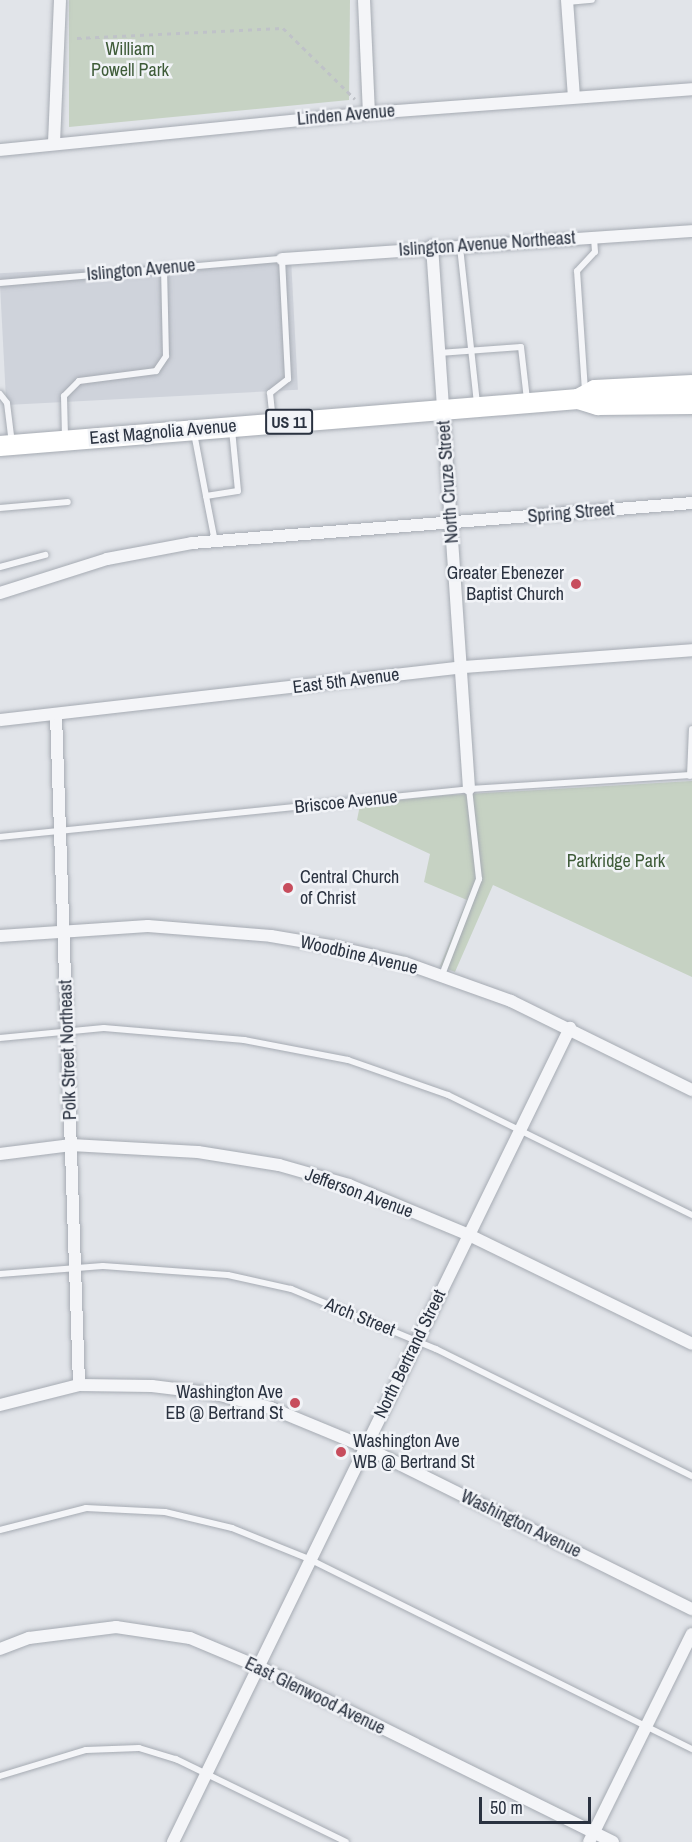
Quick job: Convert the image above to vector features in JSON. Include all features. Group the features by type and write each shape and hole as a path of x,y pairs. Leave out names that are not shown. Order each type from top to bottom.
{"main road":[{"name":"East Magnolia Avenue","path":"6,446 194,432 231,426 478,408 582,397 595,390 692,385"},
{"name":"East Magnolia Avenue","path":"582,397 598,405 692,404"}],"street":[{"path":"54,143 60,0"},
{"path":"364,0 369,113"},
{"path":"567,1 574,97"},
{"name":"Linden Avenue","path":"0,150 369,113 692,89"},
{"name":"Islington Avenue Northeast","path":"282,259 432,246 692,231"},
{"name":"North Cruze Street","path":"432,246 442,411 463,667 469,789"},
{"name":"Spring Street","path":"0,593 107,559 147,549 692,503"},
{"name":"East 5th Avenue","path":"0,720 463,667 692,650"},
{"name":"Polk Street Northeast","path":"56,715 69,1030 79,1385"},
{"name":"Woodbine Avenue","path":"0,936 64,929 148,926 271,936 336,947 442,975 570,1028 692,1090"},
{"name":"North Bertrand Street","path":"172,1842 570,1028"},
{"name":"Jefferson Avenue","path":"0,1154 71,1145 198,1152 279,1165 349,1185 469,1235 692,1344"},
{"name":"Washington Avenue","path":"0,1405 79,1385 152,1386 216,1394 271,1408 365,1448 692,1609"},
{"name":"East Glenwood Avenue","path":"0,1649 29,1638 116,1627 190,1638 257,1666 592,1838 613,1842"},
{"path":"592,1838 692,1634"}],"lane":[{"path":"567,1 592,0"},
{"path":"582,397 577,271 595,252 594,237"},
{"path":"460,245 478,408"},
{"path":"273,423 270,393 288,379 282,259"},
{"name":"Islington Avenue","path":"0,283 164,267 282,259"},
{"path":"65,440 64,396 79,381 156,370 166,356 164,267"},
{"path":"439,353 521,347 527,403"},
{"path":"0,394 7,403 6,446"},
{"path":"206,496 238,491 231,426"},
{"path":"194,432 215,542"},
{"path":"0,508 68,502"},
{"path":"0,567 45,555"},
{"path":"691,776 692,729"},
{"name":"Briscoe Avenue","path":"0,837 469,789 691,776"},
{"path":"442,975 479,879 469,789"},
{"path":"0,1038 104,1028 182,1033 306,1050 394,1074 522,1130 692,1215"},
{"name":"Arch Street","path":"0,1274 76,1266 238,1277 291,1289 417,1340 692,1476"},
{"path":"0,1530 86,1508 165,1512 232,1528 309,1559 692,1749"},
{"path":"0,1776 58,1756 110,1747 155,1751 206,1773 346,1842"}],"path":[{"path":"77,38 283,28 369,113"}],"shaded area":[{"path":"291,258 298,390 6,405 0,273"}],"green space":[{"name":"William Powell Park","path":"69,0 350,0 349,100 69,127"},
{"name":"Parkridge Park","path":"692,781 692,977 493,885 455,972 440,966 467,900 424,882 430,854 357,820 360,805 433,796"}],"place":[{"name":"Greater Ebenezer Baptist Church","path":"576,584"},
{"name":"Central Church of Christ","path":"288,888"},
{"name":"Washington Ave EB @ Bertrand St","path":"295,1403"},
{"name":"Washington Ave WB @ Bertrand St","path":"341,1452"}]}
